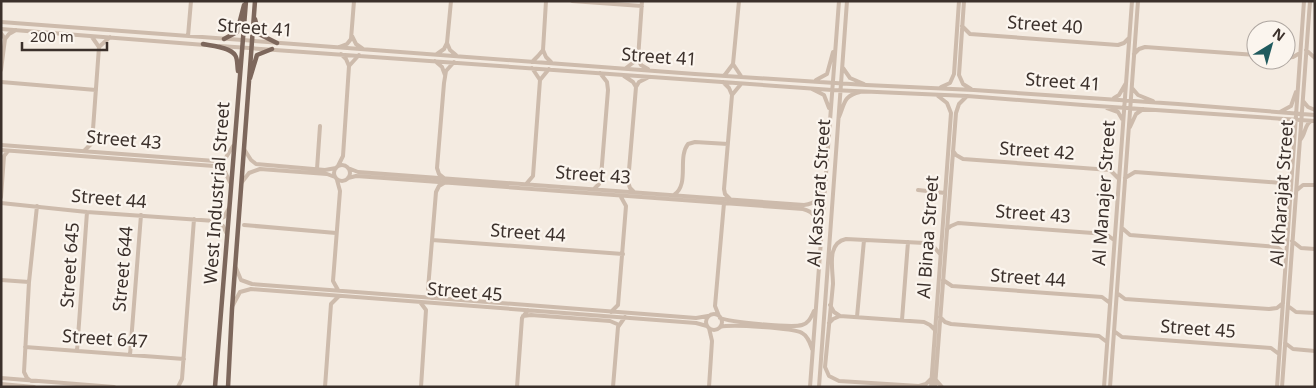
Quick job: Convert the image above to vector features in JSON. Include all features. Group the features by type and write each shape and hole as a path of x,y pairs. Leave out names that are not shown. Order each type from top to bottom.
{"main road":[{"path":"224,39 237,32 245,1"},
{"name":"West Industrial Street","path":"216,387 245,1"},
{"name":"West Industrial Street","path":"228,387 254,1"},
{"path":"254,10 259,34 277,43"},
{"path":"203,44 234,53 240,76"},
{"path":"247,86 257,55 272,49"}],"street":[{"path":"188,36 191,1"},
{"path":"337,47 347,44 352,36 354,1"},
{"path":"435,55 444,49 447,44 451,1"},
{"path":"532,62 542,50 546,1"},
{"path":"572,1 642,4 638,59 641,65 650,71"},
{"path":"724,76 733,64 739,1"},
{"name":"Al Kassarat Street","path":"810,387 839,1"},
{"name":"Al Kassarat Street","path":"818,387 847,1"},
{"path":"938,88 948,84 954,77 959,1"},
{"path":"964,1 959,78 964,85 974,90"},
{"name":"Al Manajer Street","path":"1104,387 1132,1"},
{"name":"Al Manajer Street","path":"1110,387 1138,1"},
{"name":"Al Kharajat Street","path":"1282,387 1283,303 1304,1"},
{"name":"Al Kharajat Street","path":"1284,318 1288,306 1310,1"},
{"name":"Street 41","path":"1,22 552,62 650,71 1155,102 1295,117 1315,116"},
{"path":"961,41 970,34 962,26"},
{"path":"4,40 16,30"},
{"name":"Street 41","path":"1,31 16,30 832,90 967,96 1143,109 1278,115"},
{"path":"1,31 4,40 1,70"},
{"name":"Street 40","path":"970,34 1118,45"},
{"path":"84,151 92,143 99,47 96,40 90,36"},
{"path":"352,36 356,44 364,49"},
{"path":"99,47 110,37"},
{"path":"1118,45 1124,43 1129,38"},
{"path":"1135,38 1145,47"},
{"path":"447,44 450,50 458,56"},
{"path":"811,81 820,79 826,74 836,44"},
{"path":"1118,45 1124,48 1128,54"},
{"path":"1134,54 1139,49 1145,47 1246,54"},
{"path":"542,50 552,62"},
{"path":"1305,64 1315,58 1306,50"},
{"path":"1296,54 1300,52"},
{"path":"324,387 331,304 339,293 333,281 340,191 349,173 343,156 349,66 341,54"},
{"path":"349,66 359,55"},
{"path":"625,69 638,59"},
{"path":"435,61 442,67 445,74"},
{"path":"426,310 433,301 428,289 436,192 444,181 437,168 445,74 454,62"},
{"path":"733,64 742,77"},
{"path":"532,68 540,80"},
{"path":"843,68 850,78 866,85"},
{"path":"525,184 533,176 540,80 549,69"},
{"path":"594,189 599,184 601,177 608,90 607,82 600,73"},
{"path":"622,75 631,79 636,87"},
{"path":"626,206 635,195 628,182 636,87 641,80 649,77"},
{"path":"1,82 96,90"},
{"path":"723,82 729,88 732,95 724,189 731,200"},
{"path":"732,95 742,83"},
{"path":"1110,99 1119,95 1126,83"},
{"path":"805,87 824,95 830,112"},
{"path":"1132,88 1138,95 1155,102"},
{"path":"1294,130 1291,124 1278,115 1290,106 1298,90"},
{"path":"838,122 846,98 851,94 863,91"},
{"name":"Al Binaa Street","path":"930,387 933,379 937,330 950,110 945,101 936,95"},
{"name":"Al Binaa Street","path":"938,316 942,292 956,111 967,96"},
{"path":"1302,99 1308,107 1315,110"},
{"path":"1105,106 1118,112 1122,119"},
{"name":"Al Manajer Street","path":"1129,129 1136,114 1143,109"},
{"name":"Street 41","path":"1301,117 1313,120"},
{"path":"1300,140 1307,124 1313,120"},
{"path":"317,169 320,126"},
{"path":"673,195 681,187 684,151 688,144 696,142 728,144"},
{"path":"92,143 99,152"},
{"name":"Street 43","path":"1,145 220,161 227,157 234,144"},
{"path":"243,148 248,158 256,164 328,170 343,165 347,168"},
{"name":"Street 43","path":"1,150 214,166 224,170 232,184"},
{"path":"1,197 3,156 9,151"},
{"path":"953,151 963,159"},
{"path":"340,191 334,173 343,156"},
{"name":"Street 42","path":"952,164 963,159 1110,170"},
{"path":"1118,178 1110,170 1120,163"},
{"path":"1126,164 1135,172"},
{"name":"Street 43","path":"347,168 358,172 444,181 806,210 815,215 821,232"},
{"path":"436,192 428,179 437,168"},
{"path":"241,184 249,172 256,169 327,174 336,178 346,179"},
{"path":"1125,178 1135,172 1282,182 1291,175"},
{"name":"Street 43","path":"346,179 356,176 428,179"},
{"path":"533,176 540,185"},
{"path":"1297,176 1306,184"},
{"name":"Street 43","path":"444,181 540,185 594,189 620,194"},
{"path":"613,387 617,325 610,314 618,305 626,206 620,194 628,182"},
{"path":"1282,182 1290,190"},
{"name":"Street 43","path":"635,195 673,195 808,205 817,200 824,183"},
{"path":"1296,191 1306,184 1315,185"},
{"path":"681,187 688,196"},
{"path":"716,198 724,189"},
{"path":"918,190 945,193"},
{"name":"Street 44","path":"1,203 87,212 215,221"},
{"path":"709,387 712,341 706,321 715,306 724,203"},
{"path":"31,381 24,372 29,282 37,206"},
{"path":"215,221 224,217 230,207"},
{"name":"Street 645","path":"77,351 87,212"},
{"name":"Street 644","path":"130,355 141,216"},
{"path":"948,216 958,223"},
{"path":"178,387 181,382 184,359 194,219"},
{"path":"215,221 223,226 228,237"},
{"path":"947,229 958,223"},
{"name":"Street 43","path":"958,223 1106,234"},
{"path":"244,225 336,233"},
{"path":"1114,240 1106,234 1115,227"},
{"path":"1122,228 1130,235 1277,247 1286,254"},
{"path":"1120,243 1130,235"},
{"name":"Al Kassarat Street","path":"864,240 846,239 839,241 833,250 825,367 829,376 839,381 919,386 933,379"},
{"path":"1277,247 1287,239"},
{"name":"Street 44","path":"432,240 622,254"},
{"path":"857,317 864,240 930,244 940,254"},
{"path":"1292,241 1301,248 1315,249"},
{"path":"902,320 908,242"},
{"path":"1291,256 1301,248"},
{"name":"Street 45","path":"235,263 239,276 248,284 324,292"},
{"path":"826,288 832,275"},
{"path":"1,280 29,282"},
{"name":"Street 44","path":"943,280 952,286 1102,297"},
{"path":"331,304 324,292 333,281"},
{"path":"942,292 952,286"},
{"name":"Street 45","path":"232,309 238,295 247,289 339,293 626,315 696,318 709,316"},
{"path":"421,387 426,310 421,300 428,289"},
{"path":"1110,290 1102,297 1110,303"},
{"path":"1117,293 1125,299 1270,309 1277,308 1283,303"},
{"path":"1116,306 1125,299"},
{"name":"Street 45","path":"433,301 517,310 610,314"},
{"path":"617,325 626,315 618,305"},
{"path":"712,341 722,322 715,306"},
{"path":"830,306 840,316"},
{"path":"1288,306 1296,312"},
{"path":"709,316 714,314 732,321 798,326 808,321 815,309"},
{"path":"1270,309 1284,318 1296,312 1315,313"},
{"path":"517,310 523,317"},
{"path":"517,387 523,317 528,310"},
{"path":"523,317 531,315 610,321 617,325"},
{"name":"Street 45","path":"626,315 696,323 708,327"},
{"path":"828,325 833,319 840,316 924,322 938,316 951,324 1099,336 1107,342"},
{"path":"924,322 937,330 951,324"},
{"path":"708,327 714,330 733,326 798,331 808,338 813,351"},
{"path":"1099,336 1108,329"},
{"path":"1113,344 1122,337 1114,331"},
{"name":"Street 45","path":"1122,337 1271,348"},
{"path":"1293,349 1282,355 1271,348 1282,342 1293,349 1315,351"},
{"name":"Street 647","path":"25,347 184,359"},
{"name":"Al Kharajat Street","path":"1277,387 1282,355"},
{"path":"1,378 114,387"},
{"path":"933,379 942,387"},
{"name":"Al Binaa Street","path":"933,379 935,387"},
{"path":"1,384 34,387"}]}
